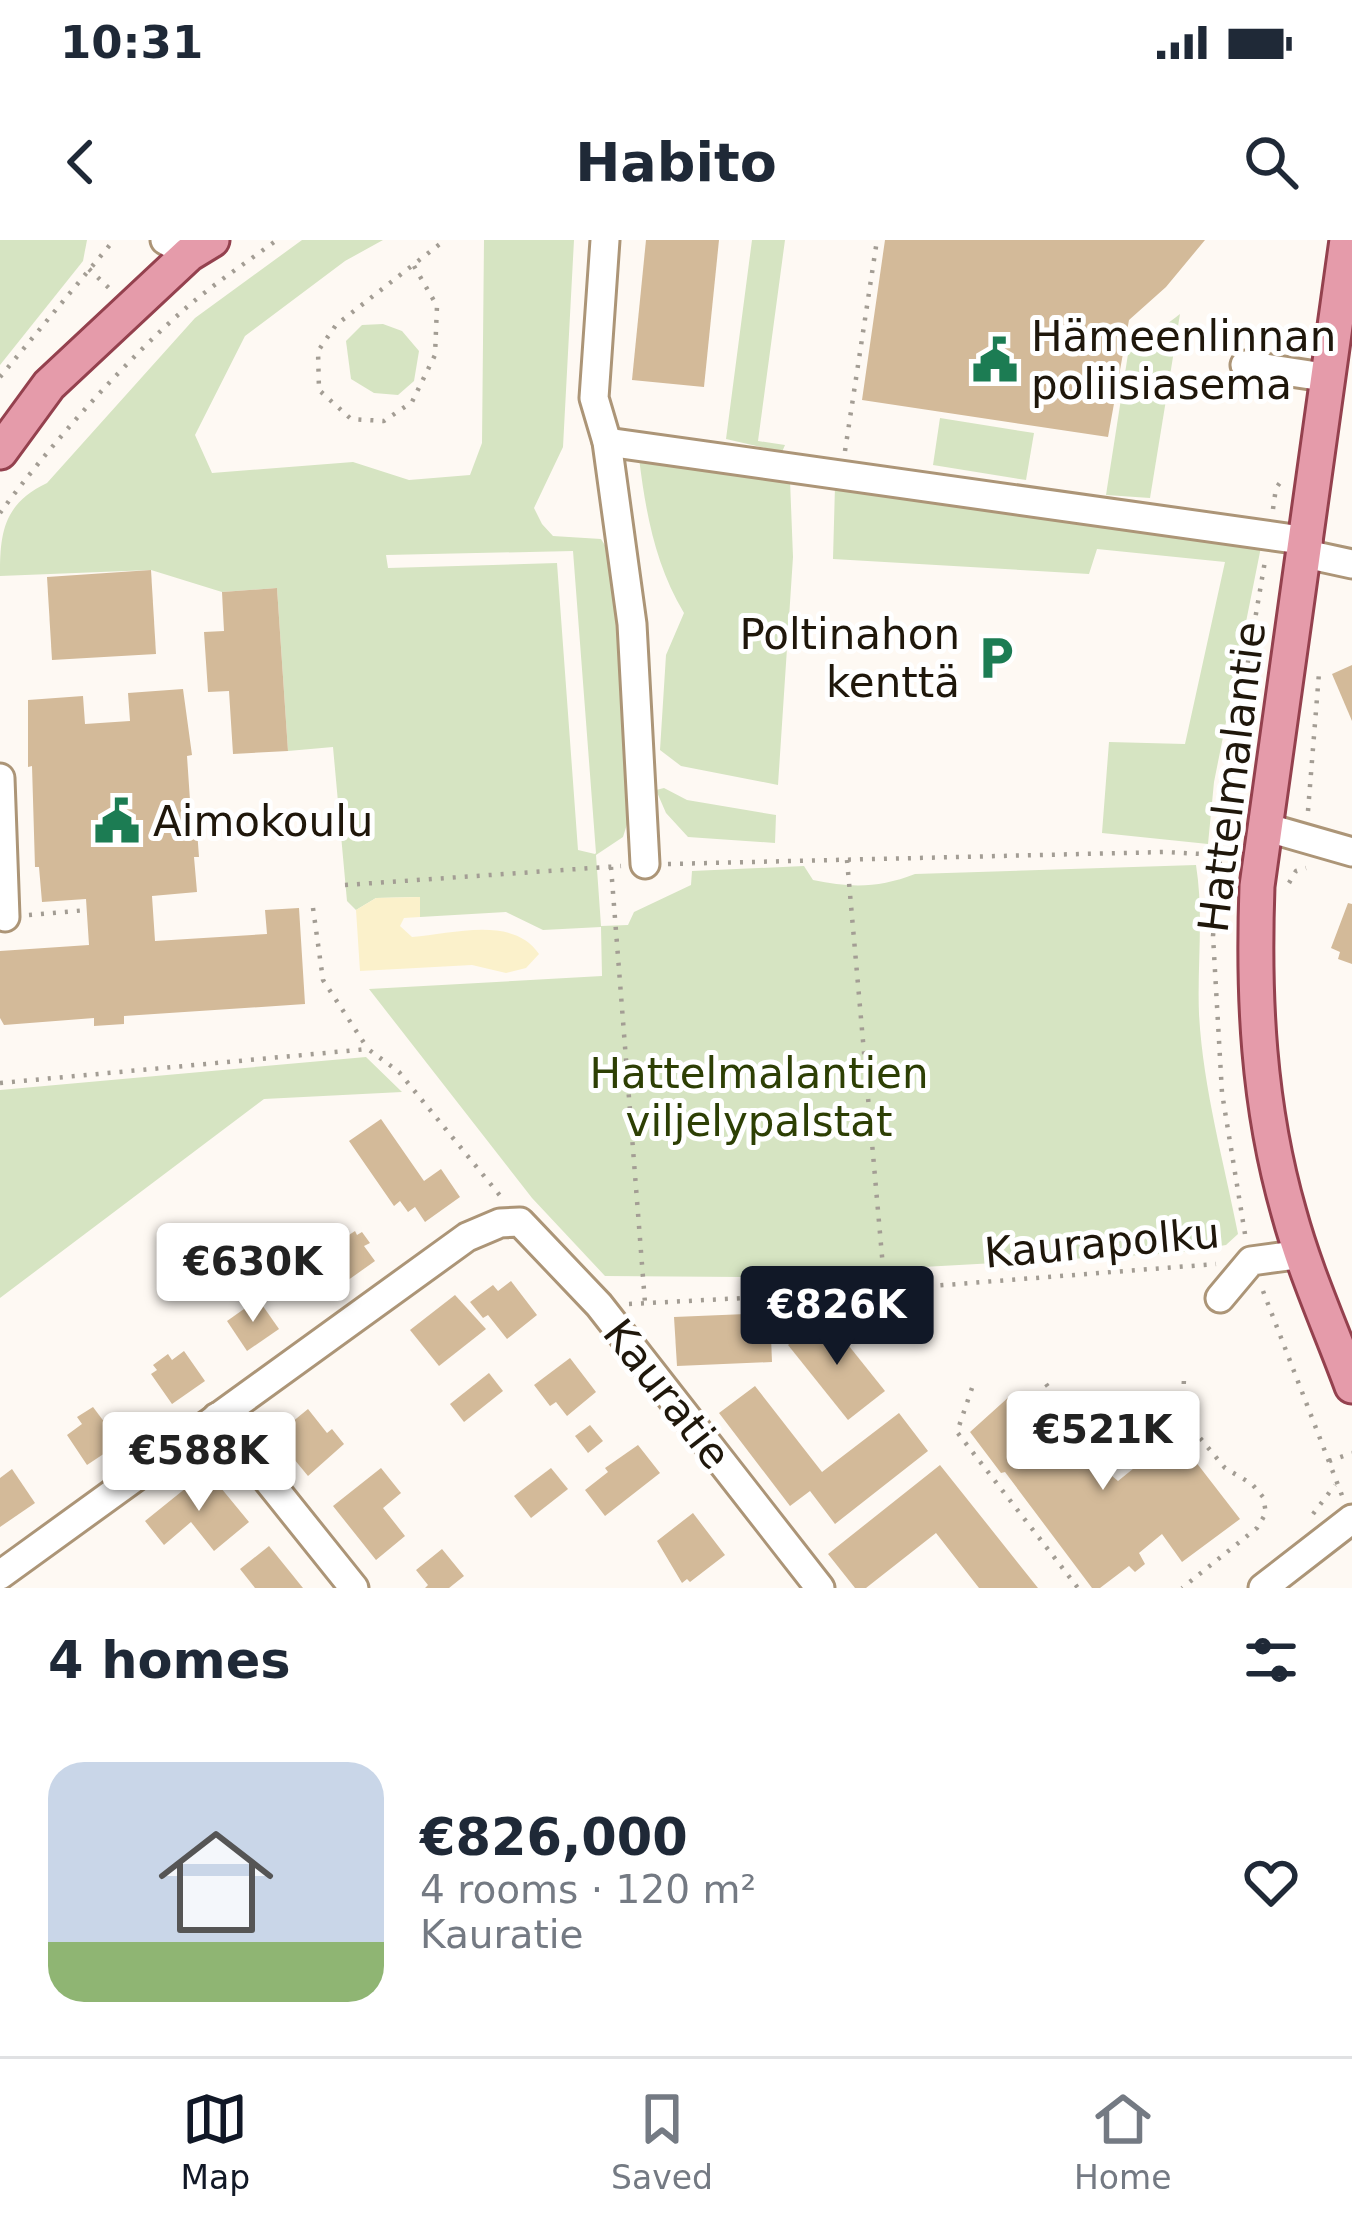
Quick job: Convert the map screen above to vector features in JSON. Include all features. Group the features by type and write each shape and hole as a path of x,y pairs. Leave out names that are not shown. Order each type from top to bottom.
{"main road":[{"name":"Hattelmalantie","path":"1347,240 1265,827 1256,932 1258,1053 1274,1152 1303,1254 1352,1386"},
{"path":"0,452 49,385 188,245"}],"street":[{"path":"605,240 594,398 607,442 632,623 645,865"},
{"path":"1245,364 1330,378"},
{"path":"607,442 1172,511 1352,564"},
{"path":"0,778 5,917"},
{"path":"1265,827 1352,852"},
{"path":"0,1575 432,1261 467,1237 510,1223"},
{"name":"Kauratie","path":"510,1223 599,1305 820,1588"},
{"path":"1220,1298 1251,1261 1303,1254"},
{"path":"217,1417 354,1588"},
{"path":"1263,1588 1352,1519"}],"path":[{"path":"0,377 114,240"},
{"path":"0,514 22,483 187,307 277,240"},
{"path":"414,266 437,306 435,355 412,402 385,422 351,419 319,390 318,351 336,325 445,240"},
{"path":"844,464 877,240"},
{"path":"344,885 645,865 1166,852 1220,855"},
{"path":"847,860 885,1290"},
{"path":"611,867 645,1303"},
{"path":"313,908 323,980 368,1049 399,1072 424,1100 510,1223"},
{"path":"5,917 87,910"},
{"path":"0,1083 368,1049"},
{"name":"Kaurapolku","path":"599,1305 885,1290 1251,1261"},
{"path":"1046,1384 1100,1458 1112,1465 1175,1420 1183,1403 1184,1378"},
{"path":"972,1388 957,1432 1078,1588"},
{"path":"1175,1420 1190,1426 1225,1468 1252,1484 1263,1497 1266,1514 1256,1528 1182,1588"},
{"path":"1329,1461 1352,1453"}],"green space":[{"path":"0,240 87,240 83,261 0,365"},
{"name":"Hattelmalantien viljelypalstat","path":"302,240 383,240 345,261 245,336 195,435 212,473 353,462 409,480 470,475 482,443 484,240 574,240 563,447 534,508 553,536 601,539 616,563 634,802 623,837 596,855 601,926 628,925 634,912 691,885 692,871 804,866 813,880 865,885 915,874 1196,865 1201,1042 1238,1234 1226,1245 1178,1253 741,1277 605,1276 532,1198 369,989 602,976 601,927 543,930 506,912 420,917 419,897 376,898 356,910 347,901 333,747 288,751 277,588 222,592 151,570 0,576 3,533 13,510 47,483 195,318","holes":["573,551 596,853 578,850 557,563 388,568 386,555"]},
{"path":"752,240 785,240 758,441 785,445 782,452 726,439"},
{"path":"1180,314 1150,498 1106,495 1128,354"},
{"path":"383,324 402,331 419,351 414,381 398,395 374,393 351,379 346,341 362,325"},
{"path":"940,418 1034,433 1026,480 933,465"},
{"path":"639,458 790,480 793,557 778,785 681,766 660,750 666,655 684,613 653,538"},
{"path":"835,486 1261,547 1214,782 1208,844 1102,833 1109,742 1185,744 1225,562 1097,549 1089,574 833,559"},
{"path":"664,788 687,800 776,815 775,843 688,837 666,813 656,790"},
{"path":"366,1057 402,1092 264,1099 0,1298 0,1090"}],"sand":[{"path":"420,897 420,917 404,918 400,926 412,937 498,931 514,934 539,954 526,968 506,973 472,965 360,971 356,910 376,898"}],"building":[{"path":"646,240 719,240 704,387 632,380"},
{"name":"Hämeenlinnan poliisiasema","path":"885,240 1205,240 1166,287 1129,320 1108,437 862,400"},
{"path":"151,570 156,654 52,660 47,577"},
{"path":"277,588 288,751 233,754 229,691 208,692 204,632 224,631 222,592"},
{"path":"1352,665 1352,721 1332,674"},
{"path":"183,689 192,755 187,756 192,830 197,830 199,857 194,857 197,892 152,896 155,941 267,934 265,910 299,908 305,1004 124,1016 124,1024 94,1026 94,1018 4,1025 0,1018 0,951 89,945 86,899 42,902 39,867 35,867 32,766 28,767 28,700 83,696 85,724 130,721 128,693"},
{"path":"1348,903 1352,904 1352,964 1338,959 1340,952 1331,948"},
{"path":"381,1119 424,1181 441,1169 460,1197 425,1222 415,1207 408,1212 400,1201 394,1206 349,1141"},
{"path":"355,1231 370,1243 364,1246 375,1261 344,1283 323,1252"},
{"path":"241,1236 257,1259 236,1275 219,1251"},
{"path":"511,1281 537,1315 507,1339 470,1302 493,1285 498,1291"},
{"path":"455,1295 486,1329 439,1366 410,1330"},
{"path":"258,1299 279,1329 247,1351 227,1321"},
{"path":"770,1313 772,1362 677,1366 674,1317"},
{"path":"825,1316 885,1391 848,1420 788,1345"},
{"path":"184,1351 205,1381 172,1404 151,1374 157,1370 153,1365 168,1354 172,1360"},
{"path":"570,1358 596,1392 567,1416 556,1402 550,1406 534,1385"},
{"path":"489,1373 503,1391 464,1422 450,1404"},
{"path":"755,1386 822,1472 899,1413 928,1451 835,1524 810,1491 790,1506 719,1413"},
{"path":"1011,1395 1025,1409 1042,1397 1091,1458 1118,1481 1175,1435 1240,1519 1182,1562 1162,1534 1139,1553 1145,1564 1135,1572 1129,1566 1100,1588 1092,1588 970,1432"},
{"path":"93,1407 120,1443 87,1465 67,1435 82,1424 77,1417"},
{"path":"308,1409 327,1433 332,1429 344,1444 308,1476 275,1436"},
{"path":"590,1425 603,1441 588,1453 575,1436"},
{"path":"638,1445 660,1473 605,1516 585,1490 608,1472 605,1468"},
{"path":"940,1465 1038,1588 979,1588 936,1533 866,1588 855,1588 828,1554"},
{"path":"381,1468 401,1493 383,1508 405,1536 376,1560 333,1506"},
{"path":"551,1468 568,1489 531,1518 514,1496"},
{"path":"12,1469 35,1503 0,1527 0,1478"},
{"path":"207,1471 249,1522 214,1551 191,1522 164,1545 145,1521"},
{"path":"693,1513 725,1555 682,1583 657,1541"},
{"path":"269,1546 303,1588 255,1588 240,1569"},
{"path":"442,1549 464,1576 449,1588 425,1588 428,1585 416,1570"}],"place":[{"name":"Hämeenlinnan poliisiasema","path":"995,360"},
{"name":"Poltinahon kenttä","path":"996,658"},
{"name":"Aimokoulu","path":"117,821"}]}
